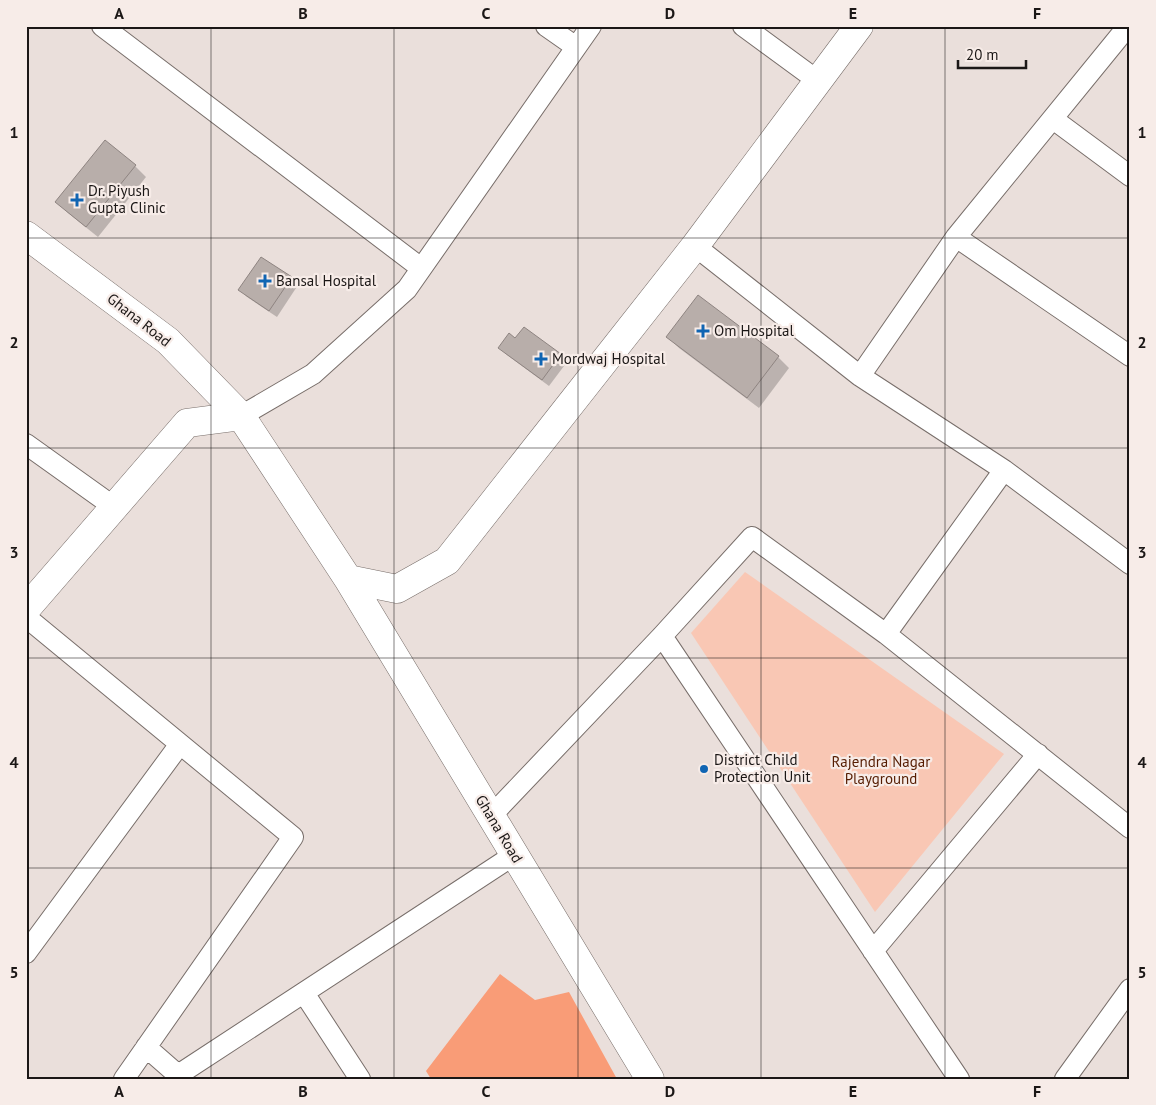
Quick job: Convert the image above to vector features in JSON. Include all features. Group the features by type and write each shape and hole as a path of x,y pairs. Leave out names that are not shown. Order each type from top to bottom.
{"street":[{"path":"102,26 421,268"},
{"path":"546,26 576,47"},
{"path":"26,609 187,422 242,416 313,374 407,289 591,26"},
{"path":"743,26 818,82"},
{"path":"348,579 397,589 447,561 695,246 859,26"},
{"path":"860,376 956,237 1128,26"},
{"path":"1053,119 1130,176"},
{"name":"Ghana Road","path":"26,235 168,341 242,416 348,579 650,1079"},
{"path":"956,237 1128,352"},
{"path":"695,246 860,376 1004,470 1130,564"},
{"path":"26,444 114,507"},
{"path":"886,634 1004,470"},
{"path":"491,816 662,636 752,537 886,634 1130,828"},
{"path":"26,616 293,837 124,1079"},
{"path":"662,636 959,1079"},
{"path":"26,953 180,744"},
{"path":"873,951 1038,754"},
{"path":"146,1047 178,1075 197,1072 304,992 514,855"},
{"path":"1065,1079 1130,988"},
{"path":"304,992 360,1079"}],"green space":[{"name":"Rajendra Nagar Playground","path":"745,572 1004,754 875,912 691,633"}],"shaded area":[{"path":"500,974 535,1000 569,992 617,1079 431,1079 426,1071"}],"building":[{"path":"105,140 136,165 86,227 55,202"},
{"path":"261,257 292,277 269,311 238,290"},
{"path":"698,295 779,356 747,398 666,337"},
{"path":"524,327 561,354 542,380 498,348 509,333 515,338"}],"place":[{"name":"Dr. Piyush Gupta Clinic","path":"77,200"},
{"name":"Bansal Hospital","path":"265,281"},
{"name":"Om Hospital","path":"703,331"},
{"name":"Mordwaj Hospital","path":"541,359"},
{"name":"District Child Protection Unit","path":"704,769"}]}
